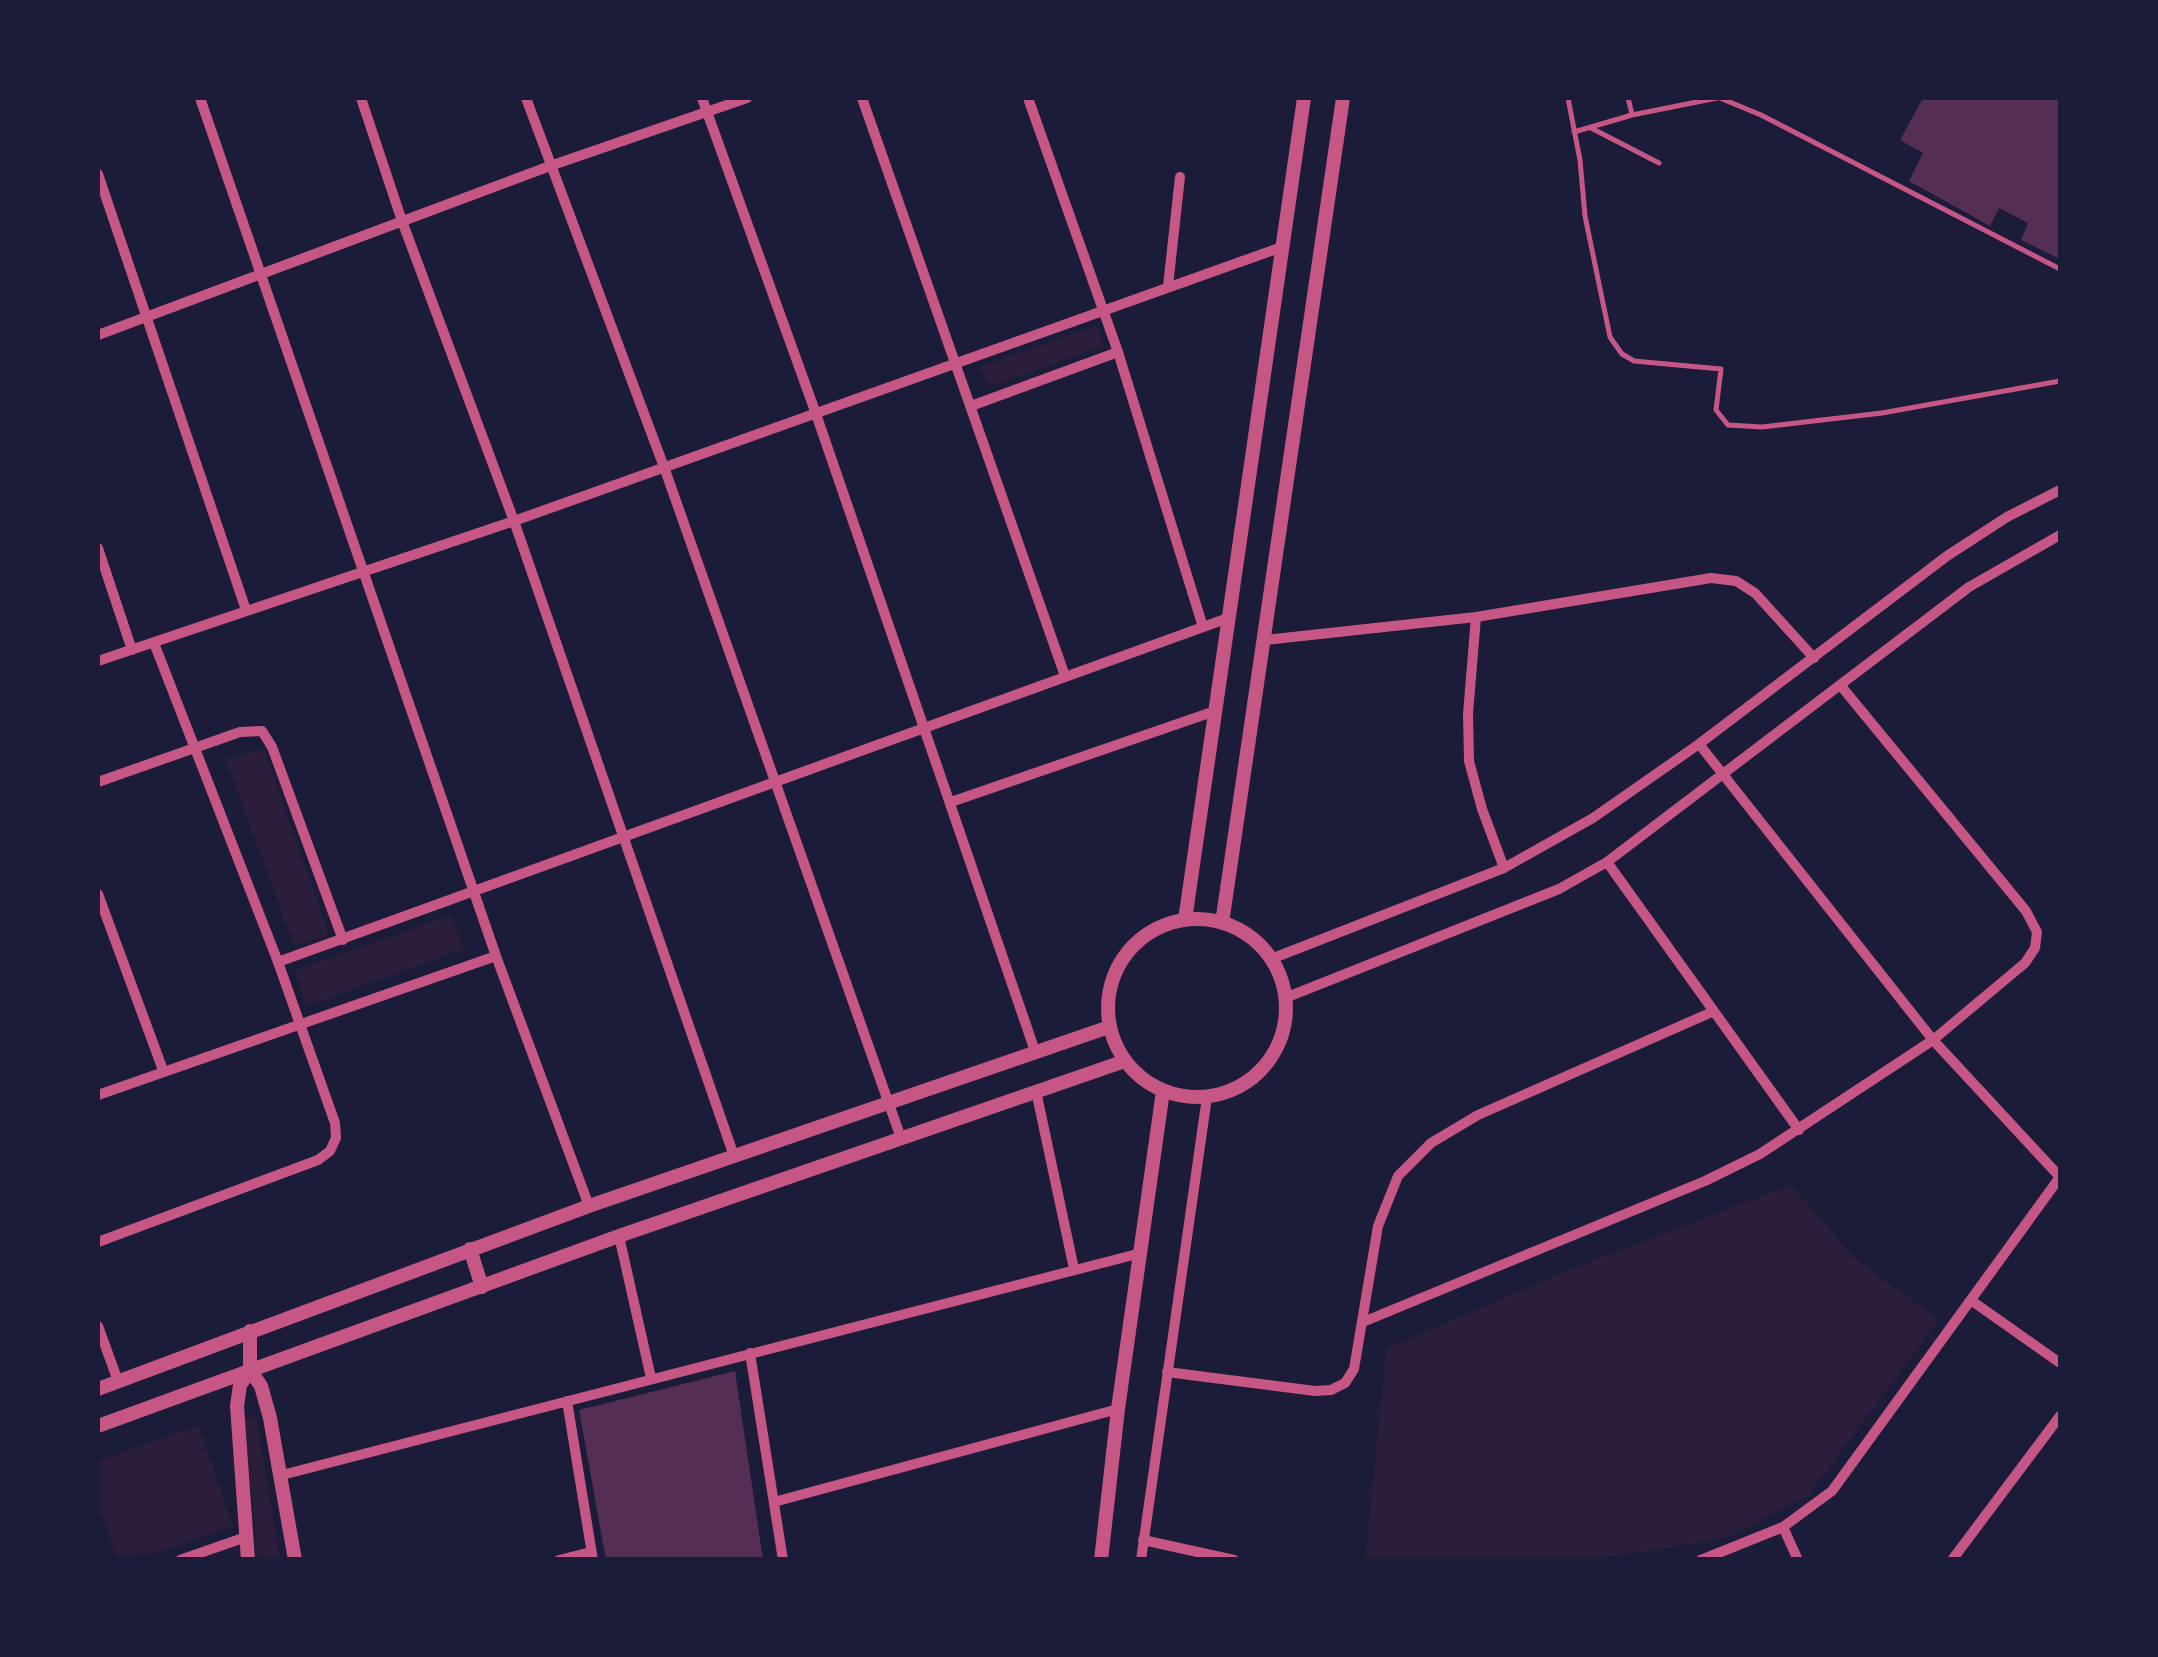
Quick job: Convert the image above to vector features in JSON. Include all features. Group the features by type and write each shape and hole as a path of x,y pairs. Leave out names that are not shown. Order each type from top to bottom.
{"street":[{"path":"200,98 496,956 589,1206"},
{"path":"362,98 402,221 514,520 734,1156"},
{"path":"526,98 664,468 901,1138"},
{"path":"702,98 815,411 1035,1051"},
{"path":"98,335 550,166 747,98"},
{"path":"862,98 1065,676"},
{"path":"1028,98 1118,352 1203,627"},
{"path":"1185,920 1304,98"},
{"path":"1222,923 1343,98"},
{"path":"98,174 246,610"},
{"path":"1168,286 1180,177"},
{"path":"98,661 664,468 1282,247"},
{"path":"971,406 1118,352"},
{"path":"1271,960 1504,868 1593,818 1699,744 1948,556 2007,517 2060,490"},
{"path":"1285,998 1560,889 1607,862 1969,587 2060,535"},
{"path":"98,548 132,650"},
{"path":"1266,640 1476,617 1711,578 1736,581 1768,605 1814,658"},
{"path":"1476,617 1468,714 1469,761 1504,868"},
{"path":"278,962 1228,618"},
{"path":"98,1242 318,1160 330,1152 336,1138 335,1123 278,962 154,643"},
{"path":"1363,1322 1705,1181 1799,1130 1933,1040 2025,964 2036,948 2037,932 2026,911 1841,686"},
{"path":"951,802 1215,711"},
{"path":"98,782 194,748 252,730 262,731 272,747 343,940"},
{"path":"1699,744 1933,1040 2060,1177 1832,1491 1783,1527 1715,1558 1701,1560"},
{"path":"1607,862 1799,1130"},
{"path":"98,894 163,1070"},
{"path":"1185,920 1222,923 1257,943 1271,960 1285,998 1284,1026 1266,1064 1234,1090 1207,1097 1163,1091 1142,1079 1125,1061 1110,1027 1108,998 1116,969 1133,945 1157,928 1185,920"},
{"path":"98,1095 496,956"},
{"path":"1168,1372 1315,1391 1331,1390 1346,1383 1354,1369 1378,1226 1398,1176 1431,1143 1478,1116 1712,1012"},
{"path":"98,1389 589,1206 1110,1027"},
{"path":"98,1426 619,1236 1125,1061"},
{"path":"1036,1091 1074,1269"},
{"path":"1101,1560 1163,1091"},
{"path":"1141,1560 1207,1097"},
{"path":"619,1236 651,1378"},
{"path":"470,1249 482,1287"},
{"path":"282,1475 1141,1253"},
{"path":"1972,1302 2060,1363"},
{"path":"98,1326 118,1382"},
{"path":"250,1330 250,1370 265,1399 295,1560"},
{"path":"750,1353 783,1560"},
{"path":"248,1560 236,1406 240,1385 250,1370"},
{"path":"559,1560 592,1556 567,1401"},
{"path":"774,1502 1118,1410"},
{"path":"1952,1560 2060,1416"},
{"path":"1783,1527 1798,1560"},
{"path":"180,1560 246,1536"},
{"path":"1143,1540 1234,1560"}],"lane":[{"path":"1568,98 1588,232 1615,348 1634,360 1721,368 1715,402 1720,418 1728,425 1786,425 1882,413 2060,381"},
{"path":"1628,98 1632,115"},
{"path":"1574,132 1632,115 1718,98 1761,115 2060,269"},
{"path":"1590,127 1659,163"}],"shaded area":[{"path":"1097,325 1104,346 988,387 980,367"},
{"path":"264,749 329,935 294,945 226,760"},
{"path":"452,915 463,949 307,1006 294,971"},
{"path":"1791,1185 1854,1257 1939,1320 1809,1495 1729,1537 1585,1560 1365,1559 1386,1349 1571,1269"},
{"path":"256,1417 280,1559 258,1559 244,1418"},
{"path":"198,1426 233,1526 156,1553 116,1556 98,1503 98,1461"}],"building":[{"path":"1923,98 2060,98 2060,259 2021,240 2028,223 1999,208 1990,226 1909,181 1923,153 1900,140"},
{"path":"735,1371 763,1560 606,1560 579,1410"}]}
